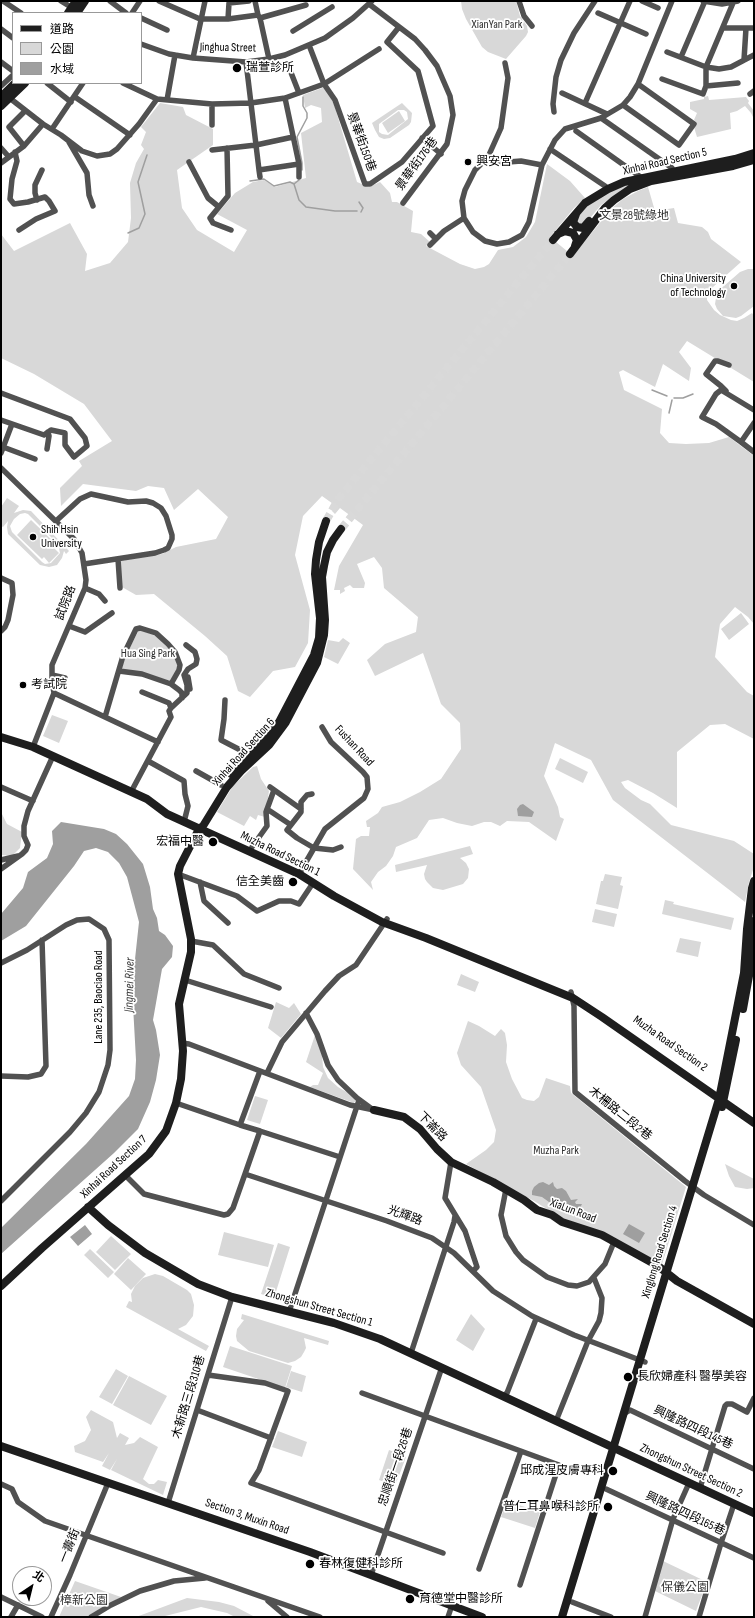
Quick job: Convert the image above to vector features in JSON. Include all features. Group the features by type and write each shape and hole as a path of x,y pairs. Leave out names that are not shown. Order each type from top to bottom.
{"main road":[{"path":"75,10 85,1"},
{"path":"1,106 4,94 14,84"},
{"path":"4,94 23,84"},
{"name":"Xinhai Road Section 5","path":"575,247 577,240 574,234 565,231 556,237 585,203 608,189 624,182 734,159 754,153"},
{"name":"Xinhai Road Section 5","path":"570,254 602,212 614,200 630,189 651,181 729,167 754,160"},
{"path":"577,212 573,222 580,228 586,226 594,215 602,212"},
{"name":"Xinhai Road Section 6","path":"200,826 221,785 250,754 261,745 279,722 314,655 319,638 320,618 315,574 316,560 326,521"},
{"name":"Xinhai Road Section 6","path":"200,826 233,779 269,745 278,734 286,722 317,663 324,635 325,620 322,577 324,566 333,540 341,529"},
{"name":"Muzha Road Section 1","path":"1,732 132,791 200,826 300,872 313,883 362,912 386,921 416,929 572,995"},
{"name":"Muzha Road Section 1","path":"1,737 33,746 132,791 147,799 167,814 252,847 300,872 386,921"},
{"path":"178,874 182,862 200,826"},
{"name":"Xinhai Road Section 7","path":"1,1286 149,1154 166,1131 176,1103 183,1058 179,1004 191,952 191,941 178,874"},
{"name":"Xinglong Road Section 4","path":"721,1098 744,973 746,929 753,884"},
{"name":"Xinglong Road Section 4","path":"562,1617 616,1449 721,1098 747,990 753,954 754,921"},
{"name":"Muzha Road Section 2","path":"572,995 604,1013 721,1098 754,1124"},
{"name":"Muzha Road Section 2","path":"721,1098 754,1118"},
{"name":"下崙路","path":"374,1110 396,1114 411,1121 451,1162"},
{"name":"XiaLun Road","path":"451,1162 477,1173 506,1189 541,1212 552,1215 568,1225 595,1232 614,1242 658,1266 677,1281 754,1324"},
{"name":"Zhongshun Street Section 1","path":"88,1207 128,1241 161,1263 198,1284 232,1297 350,1328 380,1338 616,1449"},
{"name":"Section 3, Muxin Road","path":"1,1446 371,1574 482,1617"},
{"name":"Xinglong Road Section 4","path":"568,1617 606,1489 616,1449"},
{"name":"Zhongshun Street Section 2","path":"616,1449 754,1513"}],"street":[{"path":"3,1 20,12"},
{"path":"61,1 75,10"},
{"path":"110,1 125,12"},
{"path":"133,12 140,1"},
{"path":"159,1 200,19 259,17 306,5"},
{"path":"194,58 200,19 205,1"},
{"path":"228,19 230,3 249,1"},
{"path":"255,1 269,59"},
{"path":"519,1 524,16 532,26"},
{"path":"554,112 553,104 556,77 561,60 574,33 595,1"},
{"path":"584,103 630,1"},
{"path":"642,1 658,8"},
{"path":"505,63 508,78 501,128 488,157 475,170 465,190 462,201 464,218 473,232 485,241 497,244 509,242 522,235 529,222 542,165 555,140 565,129 601,118 623,105 638,84 672,1"},
{"path":"681,57 704,1 722,4 736,2"},
{"name":"景華街176巷","path":"370,2 415,39 437,66 450,96 453,115 447,144 403,203"},
{"name":"Jinghua Street","path":"142,44 175,56 246,62 269,59 285,55 334,32 353,18 370,2"},
{"path":"662,79 703,94 706,86 706,67 736,2"},
{"path":"293,31 332,7"},
{"path":"598,12 646,34"},
{"path":"142,18 167,30"},
{"path":"399,27 387,42 418,71 433,126 422,138 441,154"},
{"path":"723,28 754,28"},
{"path":"744,60 746,28"},
{"path":"1,29 12,37"},
{"name":"景華街150巷","path":"309,45 324,84 335,100 365,184 370,184 402,162 422,138"},
{"path":"125,84 157,99 212,104 251,103 285,98 324,84 379,49"},
{"path":"667,52 706,67 719,69 731,67 754,55"},
{"path":"167,100 175,56"},
{"path":"1,62 12,70"},
{"path":"246,62 260,177"},
{"path":"290,70 299,93"},
{"path":"12,77 4,94 68,142 87,154 98,156 110,154 117,149 130,135 157,99"},
{"path":"706,86 738,83"},
{"path":"48,84 70,102"},
{"path":"52,129 82,84"},
{"path":"623,105 679,145 694,124 638,84"},
{"path":"562,93 608,114"},
{"path":"75,97 130,135"},
{"path":"285,98 299,164 299,177"},
{"path":"212,104 212,125"},
{"path":"24,146 9,127 25,111"},
{"path":"601,118 672,168 673,172"},
{"path":"1,163 24,146 43,124"},
{"path":"576,132 642,178"},
{"path":"212,150 256,145 293,137"},
{"path":"68,142 87,173 89,195 94,206"},
{"path":"1,148 9,157"},
{"path":"227,148 228,196 211,215 210,221 231,230"},
{"path":"550,149 608,189"},
{"path":"15,152 17,161 12,179 10,199 14,204 45,197 55,211 36,219 19,230"},
{"path":"488,157 496,163 521,161 542,165"},
{"path":"189,162 208,198 218,207"},
{"path":"259,170 299,164"},
{"path":"37,200 35,185 42,170"},
{"path":"430,245 444,231 464,218"},
{"path":"430,233 436,239"},
{"path":"726,392 722,386 706,374 715,361 729,365"},
{"path":"754,410 721,390 718,392 702,417 716,424 754,452"},
{"path":"1,393 70,419 85,438 87,446 74,457 65,445 65,433 51,430 44,435 1,420"},
{"path":"742,442 754,423"},
{"path":"12,424 2,450 35,459"},
{"path":"47,449 49,436 48,432"},
{"name":"試院路","path":"1,468 56,521 78,545 84,564 86,580 85,588 70,626 52,665 54,693 33,746"},
{"path":"56,521 80,499 91,494 128,502 146,501 161,508 166,516 172,535 171,544 164,550 84,564"},
{"path":"118,559 120,588"},
{"path":"1,578 12,583 13,596 8,620 5,627 1,631"},
{"path":"85,588 99,594 105,601"},
{"path":"70,626 84,632 112,613"},
{"path":"105,717 123,656 136,629 140,628 156,633 175,652 179,660 180,667 170,684"},
{"path":"132,791 172,717 169,711 187,693 184,675 188,669 196,664 198,660 195,652 186,646"},
{"path":"119,671 142,674 170,684 182,693 182,698"},
{"path":"52,675 65,678"},
{"path":"182,698 187,698 190,695 188,677"},
{"path":"142,692 168,703 171,708"},
{"path":"54,693 158,742"},
{"path":"225,700 221,740 250,754"},
{"name":"Fushan Road","path":"300,872 325,829 364,798 368,790 367,777 331,742 322,727"},
{"path":"1,868 22,854 28,845 24,836 24,826 33,801 53,756"},
{"path":"148,761 184,781 188,806 185,818"},
{"path":"196,771 221,785"},
{"path":"1,787 33,801"},
{"path":"252,847 267,826 267,808 272,788 301,809"},
{"path":"312,794 306,796 301,802 301,809 287,830 314,848 333,850 341,847"},
{"path":"267,808 291,825"},
{"path":"1,860 22,854"},
{"path":"178,874 237,896 257,912 279,901 291,901 299,904 313,883"},
{"path":"200,882 204,901 228,923"},
{"name":"Lane 235, Baociao Road","path":"1,962 27,950 77,920 88,920 104,929 110,940 110,1050 108,1065 99,1092 86,1113 1,1201"},
{"path":"267,1073 282,1042 339,976 356,965 386,921"},
{"path":"1,1076 28,1077 41,1074 46,1066 42,940"},
{"path":"191,941 213,945 244,974 279,988"},
{"path":"185,980 271,1007"},
{"name":"木柵路二段2巷","path":"572,995 575,1092 694,1188"},
{"name":"下崙路","path":"306,1013 317,1034 328,1065 338,1080 360,1100 374,1110"},
{"path":"182,1043 190,1044 357,1107 374,1110"},
{"path":"240,1125 260,1071"},
{"path":"289,1312 360,1100"},
{"path":"176,1103 340,1157"},
{"path":"125,1175 140,1192 149,1196 219,1215 228,1214 233,1208 260,1131"},
{"path":"451,1162 445,1198 462,1225 467,1238 477,1267 473,1271"},
{"name":"光輝路","path":"245,1174 432,1238 446,1247 493,1290 536,1318 588,1341 642,1361"},
{"path":"694,1188 754,1225"},
{"path":"506,1189 502,1205 502,1220 506,1236 516,1252 526,1263 547,1277 568,1285 583,1285 594,1278 605,1264 614,1242"},
{"path":"411,1353 455,1216"},
{"path":"556,1421 588,1341 599,1321 602,1307 601,1292 594,1278"},
{"name":"木新路三段310巷","path":"168,1503 232,1297"},
{"path":"503,1396 507,1393 536,1318"},
{"name":"忠順街一段26巷","path":"371,1574 442,1367"},
{"path":"208,1375 265,1383 288,1391 259,1470 251,1483 443,1553"},
{"path":"362,1392 520,1451 560,1464 520,1585"},
{"path":"700,1488 727,1404 732,1404 747,1412 754,1398"},
{"path":"197,1410 271,1438"},
{"name":"興隆路四段145巷","path":"627,1412 754,1469"},
{"path":"479,1569 520,1451"},
{"name":"一壽街","path":"51,1617 108,1483"},
{"path":"645,1617 673,1520 689,1483"},
{"path":"1,1484 12,1489 18,1502 45,1521 208,1579 318,1616"},
{"name":"興隆路四段165巷","path":"606,1489 754,1558"},
{"path":"699,1617 734,1504"},
{"path":"91,1617 111,1604 140,1591 174,1581 208,1579"},
{"path":"1,1596 12,1602"},
{"path":"261,1597 287,1617"},
{"path":"572,1602 611,1617"},
{"path":"12,1617 18,1606"},
{"path":"20,1606 42,1617"},
{"path":"448,1617 452,1606"}],"green space":[{"name":"XianYan Park","path":"461,1 516,1 520,16 527,26 528,32 526,36 506,59 488,52 482,47 466,19"},
{"name":"文景28號綠地","path":"325,87 334,104 357,182 369,187 380,182 390,193 392,202 397,202 413,211 411,232 421,234 430,242 426,246 460,264 475,269 484,267 489,264 498,250 513,247 526,237 535,222 547,164 570,181 585,198 574,208 550,237 573,256 611,209 623,199 648,187 655,211 674,208 678,223 702,227 708,232 711,239 741,262 713,287 707,296 707,300 714,310 720,315 731,320 737,321 752,313 754,316 754,382 687,341 679,352 691,368 689,381 663,364 655,387 623,370 619,372 624,390 662,409 660,433 669,443 709,443 729,437 754,456 754,624 748,617 735,607 720,624 715,657 747,692 754,696 754,739 725,724 710,725 677,752 677,808 628,780 621,782 625,788 641,800 650,804 671,825 734,841 754,854 754,867 745,902 613,800 591,760 555,743 544,776 558,807 560,817 564,819 556,841 529,822 507,821 500,826 491,822 484,822 472,826 443,818 429,820 417,838 396,847 393,856 386,866 378,872 371,882 373,890 353,869 356,839 361,836 369,836 370,827 367,827 366,821 378,813 382,807 400,802 441,779 461,749 460,723 441,704 423,653 375,676 367,660 385,644 416,632 418,617 384,588 382,568 374,557 357,564 365,583 364,588 353,588 350,585 344,588 345,591 340,594 340,590 334,590 339,566 363,525 340,508 335,514 332,511 336,506 322,496 303,516 295,555 310,610 308,643 295,667 273,671 250,697 238,691 227,656 205,636 154,594 136,595 122,587 120,561 162,554 176,547 216,539 228,517 198,489 174,510 164,488 148,486 136,491 83,484 61,506 60,488 82,466 79,461 112,441 84,404 34,374 1,358 1,234 14,251 70,223 87,254 85,271 110,263 128,242 131,218 130,183 136,163 144,149 141,145 146,132 141,127 160,103 183,107 186,115 213,129 213,145 177,170 182,208 197,230 234,252 247,230 217,214 235,193 253,182 264,180 275,187 306,178 301,133 322,122 321,108 311,105 305,108 303,95"},
{"path":"708,96 709,100 746,97 749,101 748,103 754,111 754,119 745,106 730,113 731,129 697,137 694,127 696,122 694,120 697,113 690,109 690,102 704,99 704,97"},
{"path":"402,103 412,113 411,122 409,125 390,138 384,139 379,137 372,123","holes":["398,110 404,110 407,112 408,119 388,135 379,132 379,124"]},
{"path":"399,111 405,121 388,133 382,123"},
{"path":"633,183 601,205 585,224 577,224 576,217 589,204 605,193"},
{"name":"China University of Technology","path":"748,269 754,269 754,306 736,318 723,316 715,304 717,292 740,272"},
{"path":"7,498 19,506 14,513 23,510 31,511 69,551 66,554 64,551 62,558 57,565 49,567 40,565 8,534 8,521 3,527 1,526 1,507","holes":["20,514 28,514 58,544 60,553 51,563 45,564 42,562 12,532 10,526 14,519"]},
{"path":"31,520 56,544 51,549 54,548 59,553 49,563 44,557 42,559 17,535"},
{"path":"741,613 749,624 729,640 721,629"},
{"name":"Hua Sing Park","path":"139,630 155,635 174,654 178,668 170,681 123,670 122,668 125,656"},
{"path":"343,638 350,643 338,664 324,657 328,640 339,642"},
{"path":"52,715 68,721 59,743 43,736"},
{"path":"560,758 588,772 583,783 555,769"},
{"path":"257,766 261,779 269,791 265,817 258,815 256,820 250,816 244,826 217,812 233,786 253,767"},
{"path":"1,812 7,824 22,832 20,848 12,856 1,855"},
{"path":"470,846 473,854 460,858 466,863 469,869 468,878 463,884 443,890 433,888 425,879 424,874 427,865 396,872 395,865"},
{"path":"605,874 622,877 620,885 623,886 618,909 596,904 601,881 603,881"},
{"path":"665,900 674,902 673,904 734,918 731,930 662,914"},
{"path":"595,909 617,914 614,927 592,922"},
{"path":"680,938 701,942 698,957 676,952"},
{"path":"461,974 479,982 475,992 457,985"},
{"path":"276,1002 289,1008 294,1003 301,1014 281,1038 268,1028"},
{"name":"Muzha Park","path":"468,1021 495,1036 501,1029 505,1033 507,1045 506,1062 512,1079 522,1098 534,1101 539,1097 546,1078 570,1086 571,1093 686,1187 662,1264 606,1233 576,1227 534,1201 466,1164 486,1150 494,1142 496,1130 481,1087 461,1065 457,1053"},
{"path":"315,1035 322,1055 323,1067 328,1078 338,1087 355,1097 356,1100 354,1103 310,1087 313,1085 318,1085 323,1073 306,1062"},
{"path":"255,1096 268,1100 260,1124 247,1120"},
{"path":"725,1164 754,1179 754,1188 747,1189 735,1187"},
{"path":"224,1232 274,1245 268,1267 218,1255"},
{"path":"111,1236 131,1254 115,1270 96,1252"},
{"path":"278,1243 290,1247 274,1298 261,1294"},
{"path":"90,1249 114,1272 108,1278 84,1255"},
{"path":"128,1258 146,1274 131,1290 114,1274"},
{"path":"155,1274 163,1276 187,1290 191,1294 194,1305 193,1316 186,1325 178,1329 209,1346 206,1351 126,1307 129,1301 132,1302 131,1294 135,1286 143,1278"},
{"path":"242,1314 329,1341 328,1345 304,1338 306,1348 301,1357 288,1363 249,1351 237,1341 236,1336 237,1329 244,1320 241,1319"},
{"path":"471,1314 485,1329 473,1351 456,1340"},
{"path":"230,1346 292,1366 285,1388 223,1367"},
{"path":"116,1369 128,1376 112,1404 99,1397"},
{"path":"291,1371 306,1376 302,1392 286,1387"},
{"path":"129,1376 167,1396 151,1425 113,1405"},
{"path":"91,1410 113,1422 117,1438 120,1433 129,1438 125,1445 134,1443 140,1437 158,1447 143,1479 149,1484 154,1484 158,1480 167,1482 163,1495 111,1470 117,1459 110,1470 102,1466 109,1453 103,1462 75,1452 74,1446 85,1441 91,1430 86,1417"},
{"path":"278,1431 307,1442 302,1457 272,1447"},
{"path":"389,1450 406,1457 395,1486 379,1480"},
{"path":"507,1501 540,1512 535,1528 501,1517"},
{"name":"保儀公園","path":"663,1561 707,1582 696,1611 655,1591"},
{"name":"樟新公園","path":"75,1581 121,1597 86,1617 59,1617"},
{"path":"187,1598 219,1602 234,1606 255,1617 235,1617 227,1613 201,1607 161,1617 136,1617"}],"water":[{"path":"523,804 534,812 532,817 518,816 517,809"},
{"path":"61,822 104,829 116,834 127,844 143,864 150,887 153,909 157,918 159,931 165,935 173,946 172,957 162,969 153,1020 160,1055 156,1080 150,1102 138,1129 114,1153 1,1254 1,1228 86,1144 129,1096 135,1079 136,1060 132,987 139,922 127,877 119,863 108,852 96,848 84,851 74,866 26,926 1,941 1,914 23,888 28,872 47,858 53,844 52,831"},
{"path":"543,1182 549,1185 553,1182 557,1189 562,1188 566,1191 571,1200 578,1199 575,1202 576,1204 582,1204 580,1208 571,1211 555,1201 549,1202 542,1197 532,1195 534,1187"},
{"path":"629,1224 645,1233 639,1243 623,1234"},
{"path":"85,1225 92,1234 78,1246 70,1237"}],"waterway":[{"path":"302,170 297,137 307,118 307,113 303,106 303,97"},
{"path":"128,233 139,228 145,214 138,182 147,155"},
{"path":"250,181 264,179 274,186 290,182 294,184 299,180"},
{"path":"294,184 299,200 306,207 335,211 357,211"},
{"path":"359,202 363,208 361,212"},
{"path":"652,390 667,396"},
{"path":"674,398 683,398 693,394"},
{"path":"669,413 672,400"}],"tunnel":[{"path":"326,521 339,498 553,240"},
{"path":"341,529 570,254"}],"place":[{"name":"瑞萱診所","path":"237,68"},
{"name":"興安宮","path":"468,162"},
{"name":"China University of Technology","path":"734,286"},
{"name":"Shih Hsin University","path":"33,537"},
{"name":"考試院","path":"23,685"},
{"name":"宏福中醫","path":"213,842"},
{"name":"信全美齒","path":"293,882"},
{"name":"長欣婦產科 醫學美容","path":"628,1377"},
{"name":"邱成湦皮膚專科","path":"613,1471"},
{"name":"普仁耳鼻喉科診所","path":"608,1507"},
{"name":"春林復健科診所","path":"310,1564"},
{"name":"育德堂中醫診所","path":"410,1599"}],"water label":[{"name":"Jingmei River","path":"130,985"}]}
